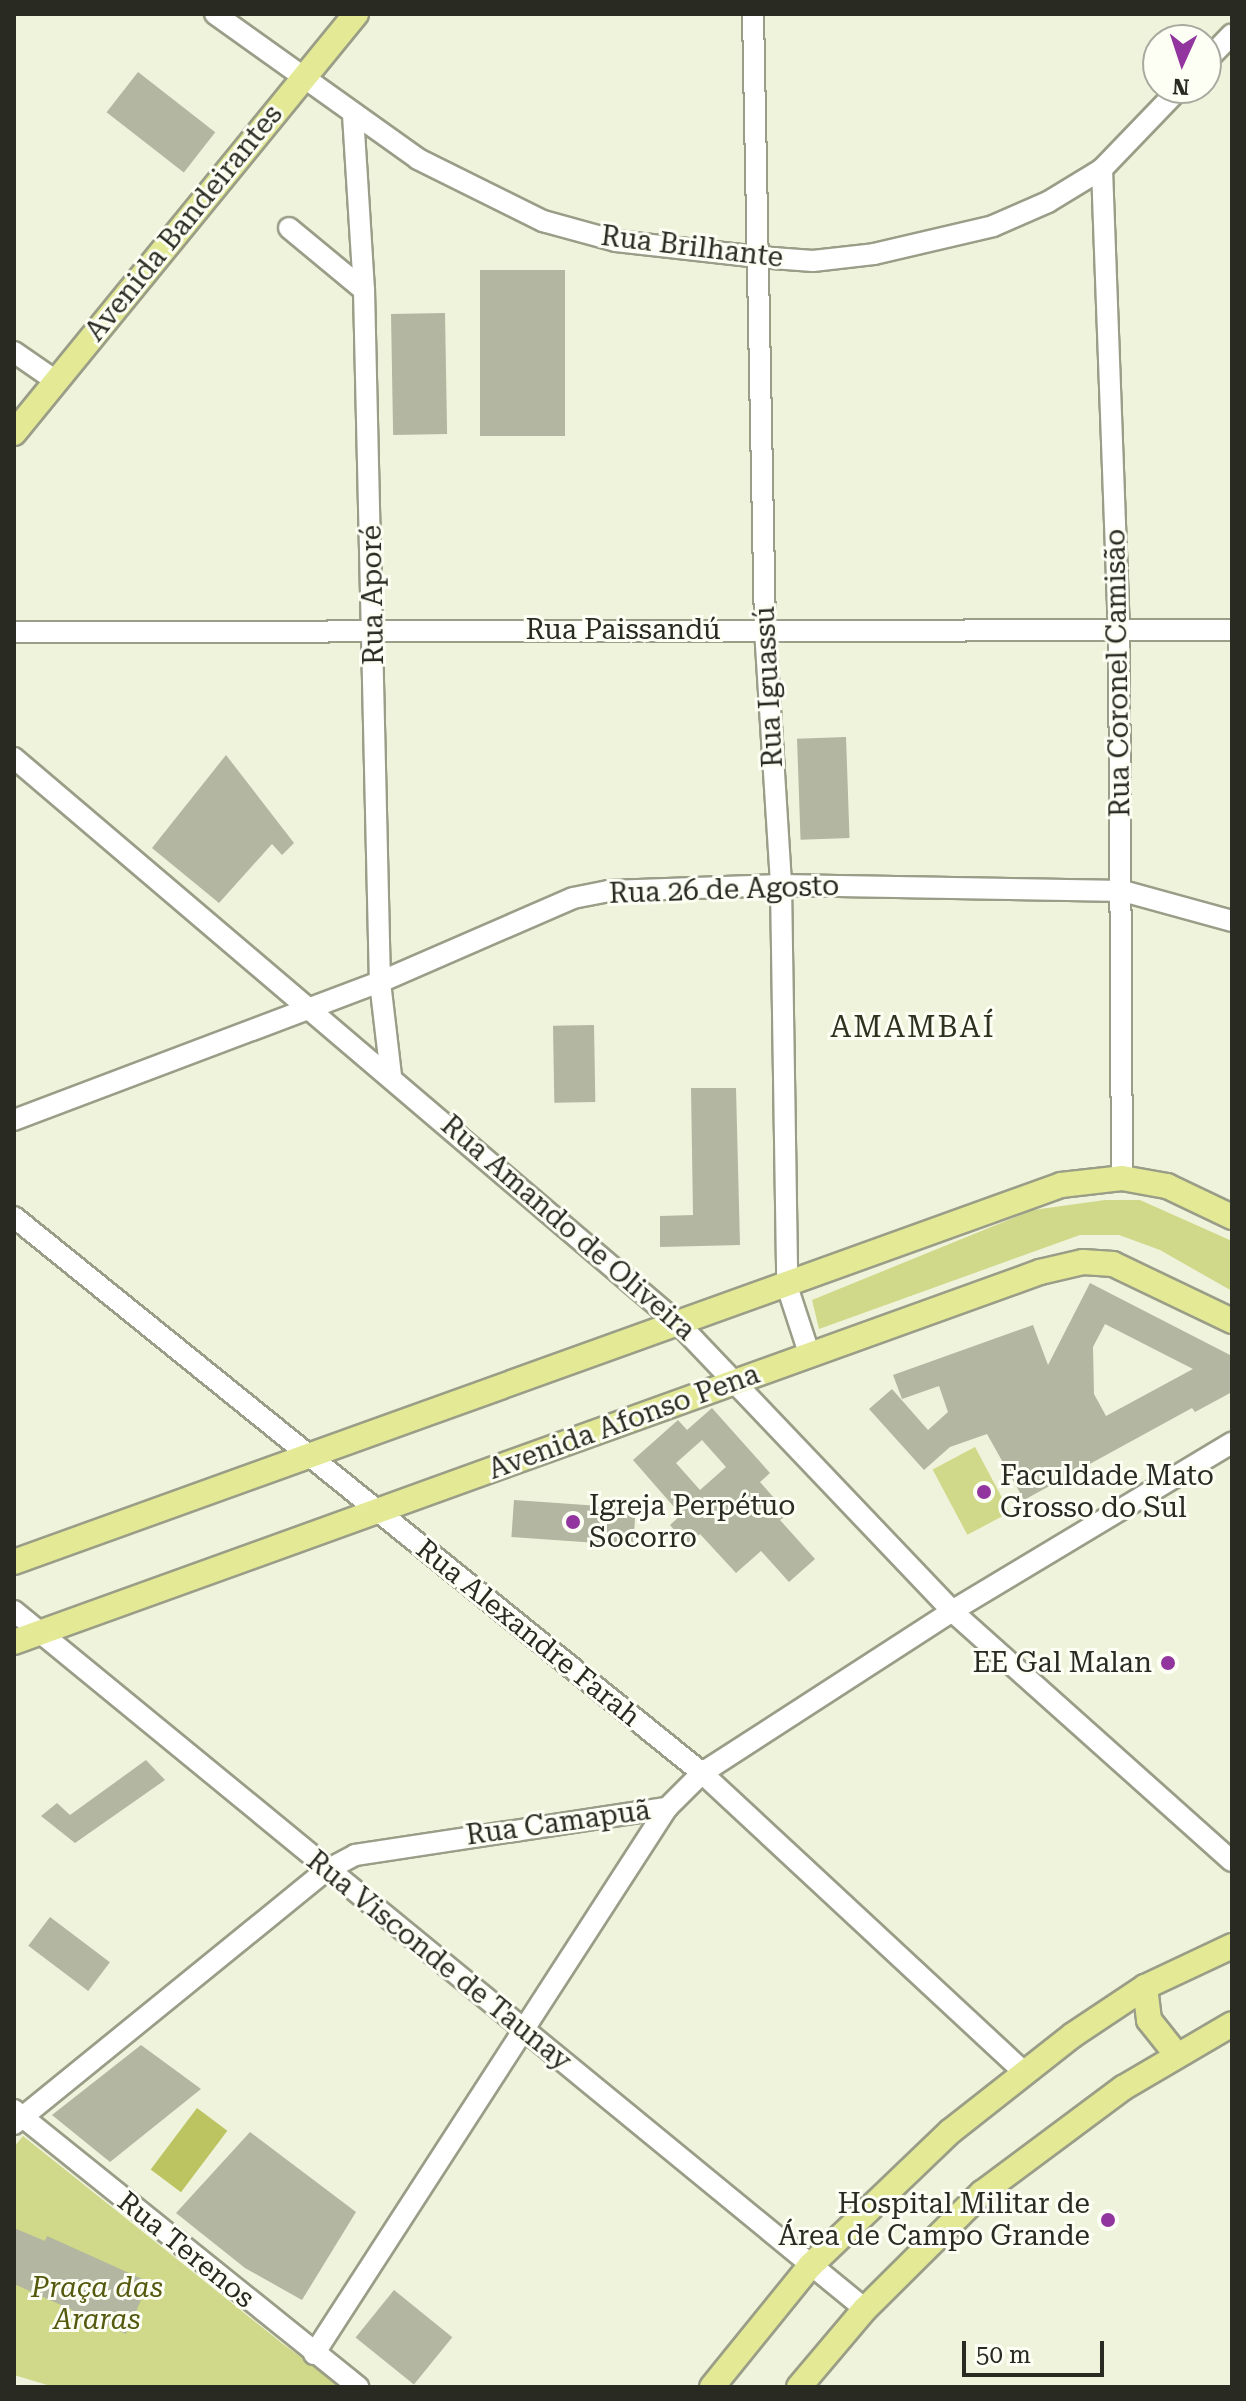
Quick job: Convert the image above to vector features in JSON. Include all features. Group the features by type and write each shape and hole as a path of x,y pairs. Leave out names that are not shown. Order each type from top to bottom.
{"main road":[{"name":"Avenida Bandeirantes","path":"14,433 356,14"},
{"path":"14,1562 1061,1185 1122,1178 1167,1186 1232,1217"},
{"name":"Avenida Afonso Pena","path":"14,1642 1040,1272 1083,1262 1113,1264 1142,1275 1232,1321"},
{"path":"1142,1275 1232,1308"},
{"path":"712,2387 810,2266 905,2171 1023,2071 1145,1987 1232,1946"},
{"path":"1145,1987 1149,2020 1176,2054"},
{"path":"799,2387 865,2309 982,2193 1176,2054 1232,2024"}],"street":[{"name":"Rua Brilhante","path":"215,14 418,159 543,221 616,241 759,257 813,261 935,243 1048,202 1102,169 1165,104"},
{"name":"Rua Iguassú","path":"753,14 765,629 781,885 787,1286 810,1356"},
{"name":"Rua Aporé","path":"353,115 364,290 380,982 391,1075"},
{"name":"Rua Coronel Camisão","path":"1102,169 1119,631 1123,891 1122,1178"},
{"path":"289,228 364,290"},
{"path":"14,352 56,381"},
{"name":"Rua Paissandú","path":"14,632 1232,630"},
{"name":"Rua Amando de Oliveira","path":"14,758 391,1075 679,1324 952,1611 1232,1861"},
{"name":"Rua 26 de Agosto","path":"14,1120 380,982 573,898 652,887 781,885 1123,891 1232,921"},
{"name":"Rua Alexandre Farah","path":"14,1217 702,1773 1023,2071"},
{"name":"Rua Camapuã","path":"16,2116 327,1870 383,1847 667,1808 702,1773 952,1611 1232,1443"},
{"name":"Rua Visconde de Taunay","path":"14,1611 865,2309"},
{"path":"314,2354 667,1808"},
{"name":"Rua Terenos","path":"16,2116 359,2387"}],"green space":[{"path":"1105,1200 1140,1200 1232,1241 1232,1291 1160,1250 1119,1235 1080,1235 819,1329 812,1300 1033,1210"},
{"path":"975,1447 1010,1512 967,1535 933,1470"},
{"name":"Praça das Araras","path":"23,2136 283,2344 343,2387 54,2387 14,2375 14,2147"}],"shaded area":[{"path":"197,2108 227,2131 181,2192 151,2169"}],"building":[{"path":"138,72 215,132 184,173 107,112"},
{"path":"480,270 565,270 565,436 480,436"},
{"path":"445,313 447,434 393,435 391,314"},
{"path":"846,737 850,838 801,840 797,739"},
{"path":"226,755 294,843 282,855 272,844 219,903 152,848"},
{"path":"594,1025 595,1102 554,1103 553,1026"},
{"path":"691,1088 736,1088 740,1245 660,1247 660,1216 693,1215"},
{"path":"1090,1283 1232,1356 1232,1392 1195,1412 1192,1408 1024,1500 987,1434 950,1447 924,1470 869,1409 892,1389 928,1430 948,1412 939,1386 902,1399 893,1375 1033,1325 1048,1365","holes":["1105,1324 1193,1369 1106,1416 1094,1394 1093,1347"]},
{"path":"712,1408 770,1473 760,1482 788,1514 780,1520 815,1559 789,1582 761,1551 736,1573 700,1534 687,1545 670,1525 681,1515 633,1460 678,1420 687,1430","holes":["702,1440 726,1467 700,1490 676,1463"]},
{"name":"Igreja Perpétuo Socorro","path":"514,1500 636,1509 633,1545 511,1537"},
{"path":"146,1760 165,1780 75,1843 41,1816 57,1803 70,1815"},
{"path":"50,1917 110,1962 88,1991 28,1946"},
{"path":"141,2045 201,2089 110,2162 52,2115"},
{"path":"250,2132 356,2212 302,2300 245,2268 176,2213"},
{"path":"14,2228 45,2241 47,2236 149,2282 126,2334 14,2284"},
{"path":"394,2290 452,2337 414,2385 356,2337"}],"place":[{"name":"Faculdade Mato Grosso do Sul","path":"984,1492"},
{"name":"Igreja Perpétuo Socorro","path":"573,1522"},
{"name":"EE Gal Malan","path":"1168,1663"},
{"name":"Hospital Militar de Área de Campo Grande","path":"1108,2220"}],"district":[{"name":"AMAMBAÍ","path":"913,1027"}]}
